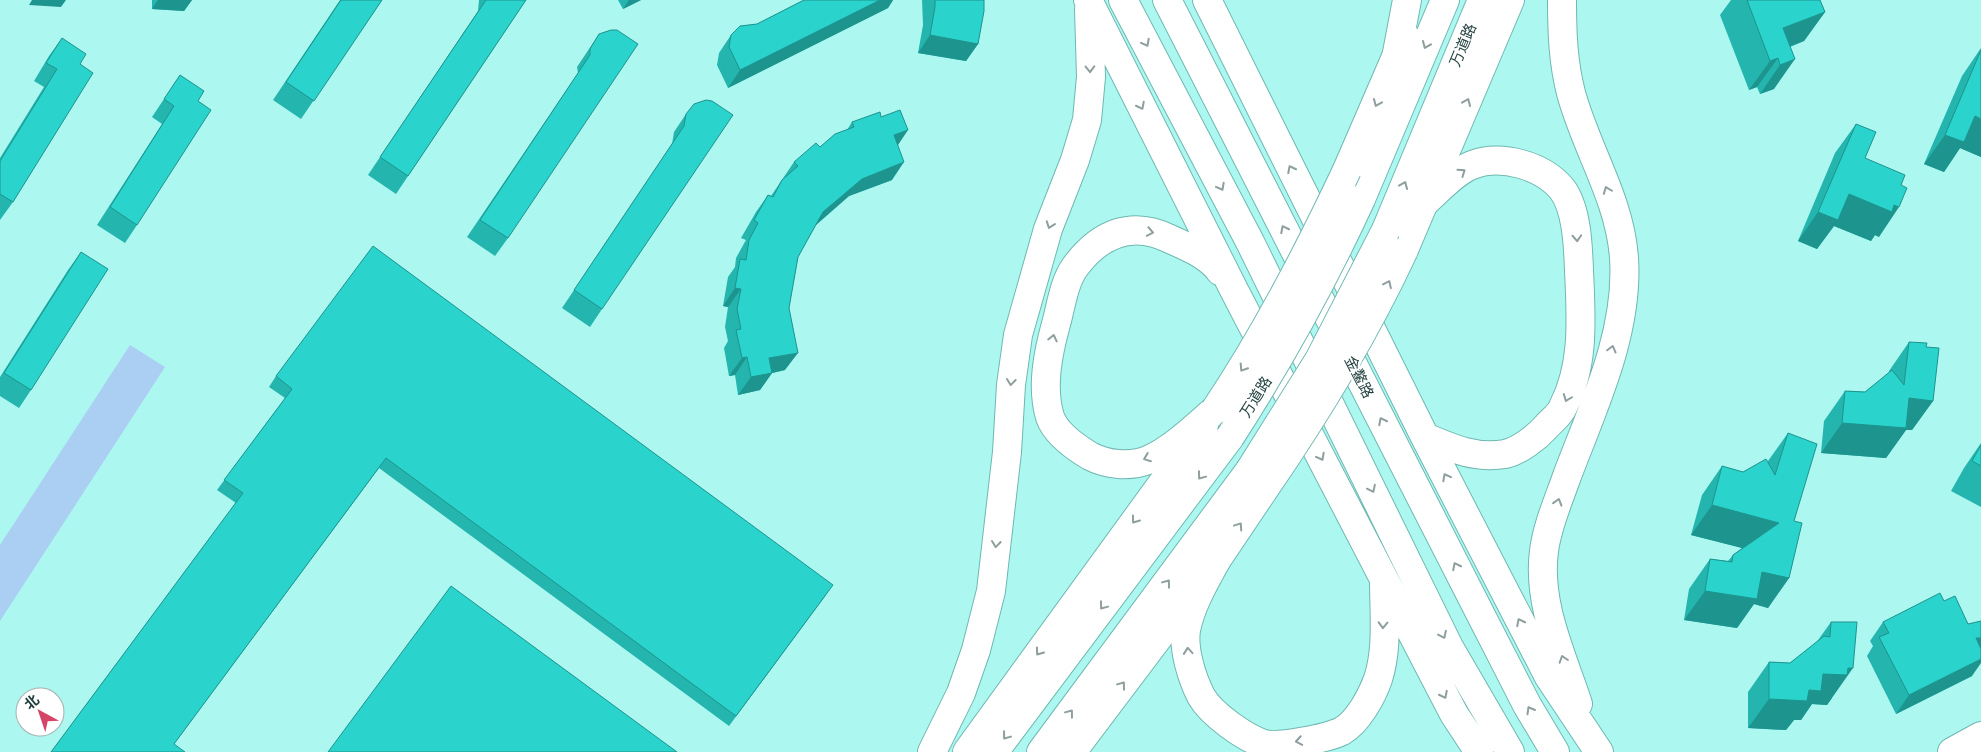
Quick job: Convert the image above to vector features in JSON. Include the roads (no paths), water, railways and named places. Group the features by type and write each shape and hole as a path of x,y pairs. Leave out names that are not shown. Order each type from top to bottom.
{"main road":[{"path":"1123,0 1250,242 1449,647 1510,752"},
{"name":"金鳌路","path":"1167,0 1507,665 1555,752"},
{"path":"1207,0 1425,437 1549,677 1594,746"},
{"path":"1219,0 1233,55"},
{"path":"1396,58 1407,0"},
{"path":"967,752 1215,410 1249,360 1313,242 1347,170 1420,0"},
{"name":"万道路","path":"994,752 1230,438 1268,378 1333,259 1361,199 1445,0"},
{"name":"万道路","path":"1041,752 1257,480 1386,230 1482,0"},
{"path":"1384,576 1382,660 1378,679 1359,714 1342,731 1294,742 1266,744 1245,736 1202,697 1188,661 1186,632 1192,609 1257,480 1341,371 1385,290 1510,0"},
{"path":"1562,0 1562,51 1572,95 1616,213 1624,259 1620,316 1606,371 1559,498 1544,551 1544,599 1594,746"},
{"path":"1088,1 1234,290 1454,714 1479,752"},
{"path":"932,752 961,693 976,650 991,591 1007,452 1010,385 1018,336 1048,229 1075,160 1087,120 1090,77 1088,1"},
{"path":"1424,203 1444,185 1471,166 1493,162 1520,163 1543,173 1562,190 1577,226 1582,330 1576,373 1563,409 1536,437 1507,454 1479,456 1460,452 1425,437"},
{"path":"1215,410 1172,445 1148,460 1125,465 1099,461 1071,444 1051,419 1045,391 1052,340 1074,268 1108,237 1132,228 1159,233 1197,252 1216,266 1234,290"},
{"path":"1072,752 1216,561"},
{"path":"1952,752 1981,736"}],"water":[{"path":"130,345 165,367 0,621 0,545"}]}
